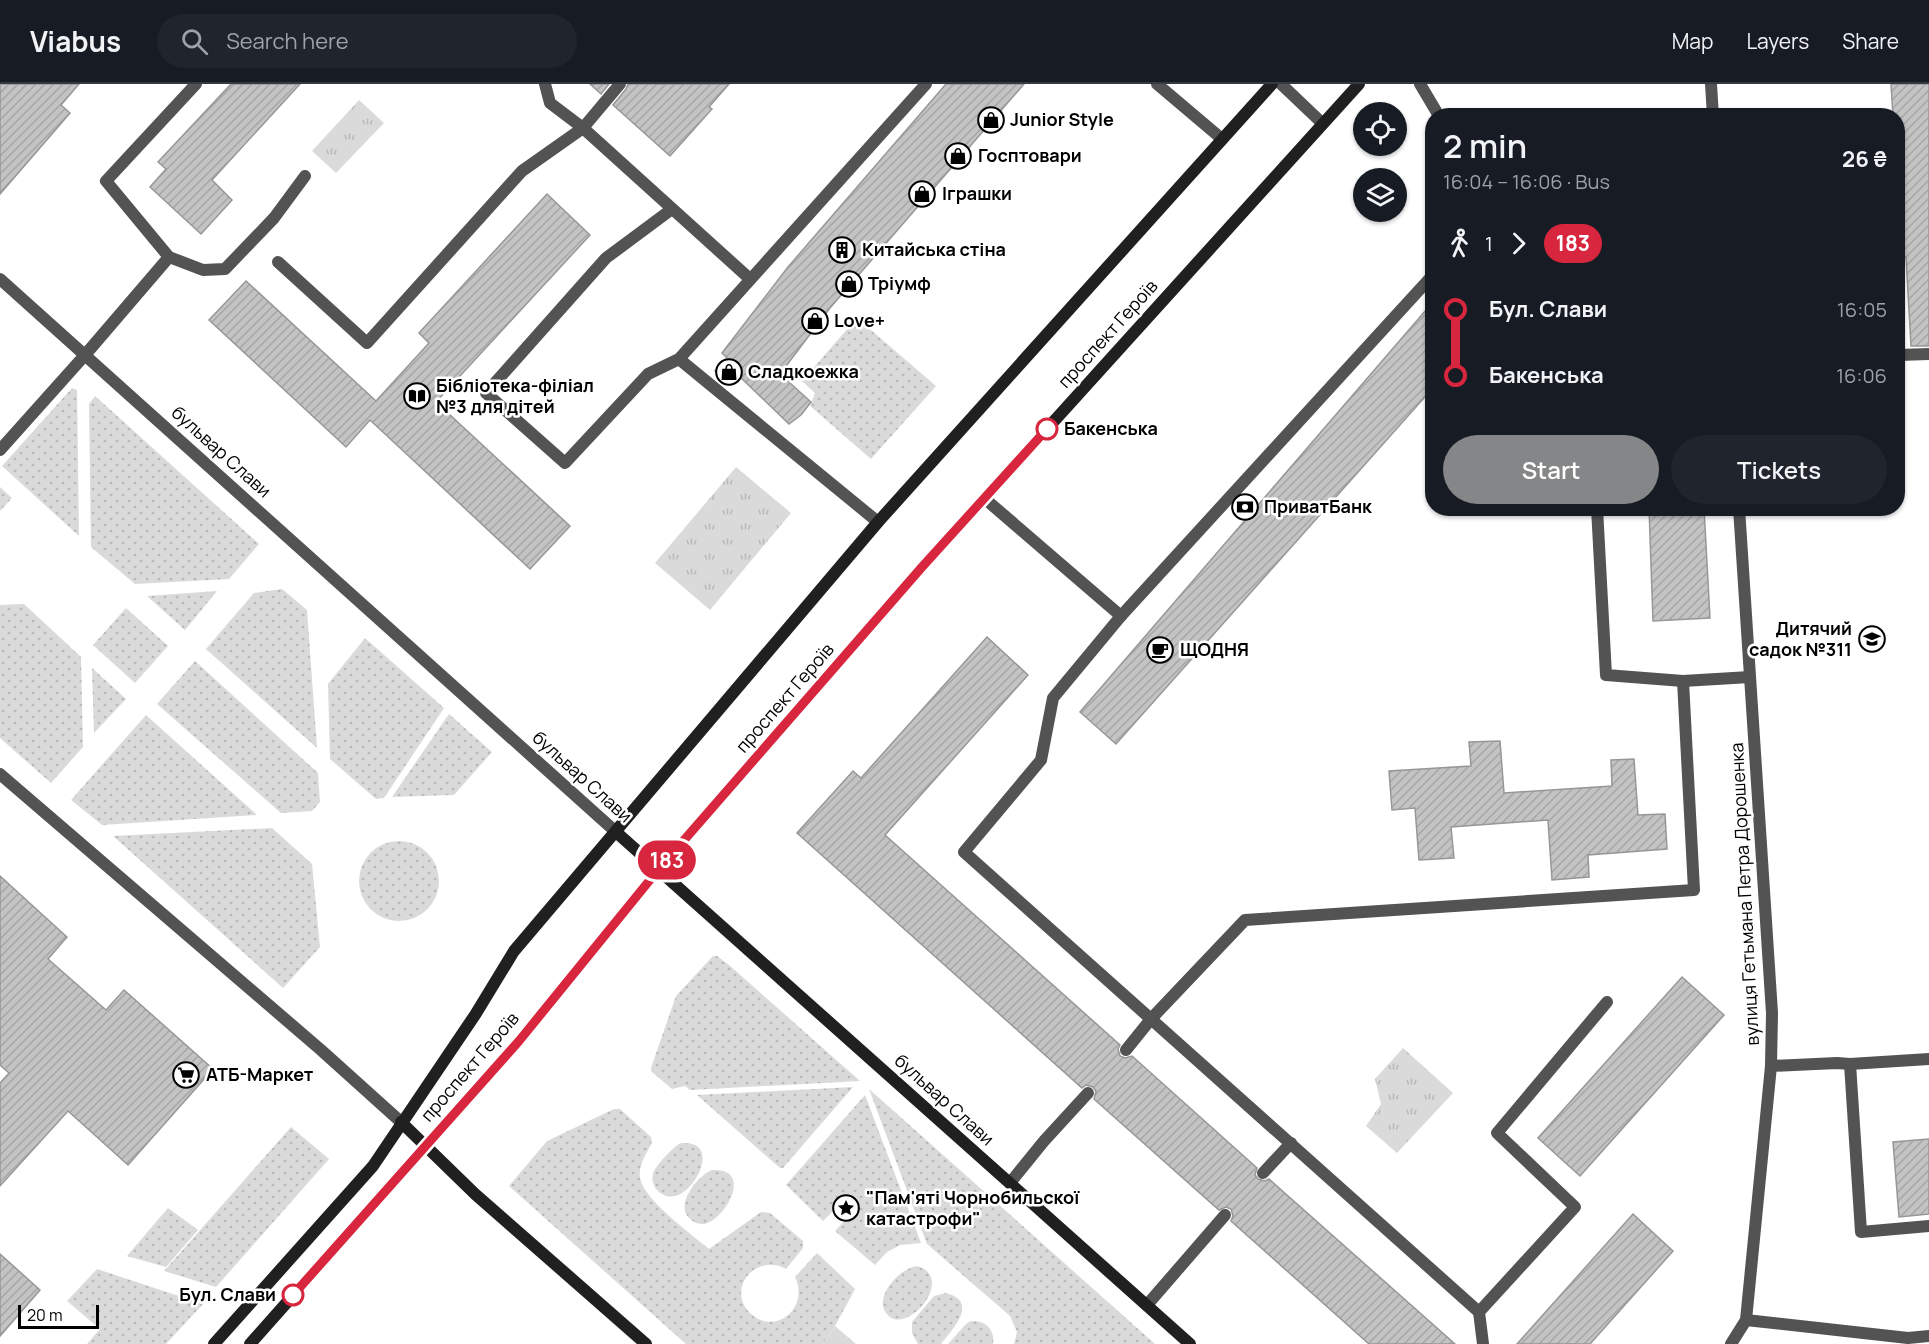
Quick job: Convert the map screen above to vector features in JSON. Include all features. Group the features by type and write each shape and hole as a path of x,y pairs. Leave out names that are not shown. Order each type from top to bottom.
{"main road":[{"name":"проспект Героїв","path":"214,1344 373,1166 475,1015 514,951 878,522 1272,84"},
{"name":"проспект Героїв","path":"250,1344 519,1041 658,870 984,498 1359,84"},
{"name":"бульвар Слави","path":"616,832 1190,1344"},
{"path":"401,1122 475,1194 646,1344"}],"street":[{"path":"196,84 106,181 169,257 203,270 225,269 274,218 304,176"},
{"path":"545,84 550,103 583,128 750,279"},
{"path":"278,262 367,343 522,171 583,128 620,84"},
{"path":"672,209 606,258 486,393 565,463 648,374 679,358 926,84"},
{"path":"1156,84 1222,139"},
{"path":"1281,84 1322,123"},
{"path":"1420,84 1434,108"},
{"path":"1711,84 1712,108"},
{"path":"0,450 169,257"},
{"name":"бульвар Слави","path":"0,279 616,832"},
{"path":"1425,284 1121,616 1053,698 1041,760 964,852 1479,1312 1483,1344"},
{"path":"1905,356 1929,354"},
{"path":"679,358 878,522"},
{"path":"984,498 1121,616"},
{"path":"1597,516 1606,675 1683,681 1750,677"},
{"name":"вулиця Гетьмана Петра Дорошенка","path":"1731,1344 1746,1320 1771,1066 1772,1013 1740,516"},
{"path":"1126,1050 1245,920 1694,890 1683,681"},
{"path":"0,774 321,1050 401,1122"},
{"path":"1479,1312 1575,1207 1497,1133 1607,1002"},
{"path":"1771,1066 1929,1059"},
{"path":"1850,1064 1861,1232 1929,1226"},
{"path":"1010,1183 1044,1141 1088,1093"},
{"path":"1263,1173 1291,1143"},
{"path":"1147,1305 1225,1215"},
{"path":"1746,1320 1908,1338 1929,1336"}],"green space":[{"path":"359,100 384,123 336,173 312,151"},
{"path":"857,318 936,386 871,459 810,406 815,393 802,381"},
{"path":"72,388 77,390 79,536 2,466"},
{"path":"95,396 259,544 229,579 135,584 91,547 89,404"},
{"path":"736,467 791,513 710,610 655,563"},
{"path":"0,487 12,498 0,511"},
{"path":"282,589 307,610 317,748 206,649 254,593"},
{"path":"217,591 185,630 147,596"},
{"path":"24,604 81,657 83,747 51,783 0,738 0,605"},
{"path":"126,608 168,646 135,683 93,645"},
{"path":"365,638 444,708 384,798 376,799 330,759 328,684"},
{"path":"195,661 318,773 320,802 312,811 281,813 157,704"},
{"path":"92,668 126,699 94,733"},
{"path":"449,714 492,752 454,795 392,797"},
{"path":"146,715 257,815 102,825 71,800"},
{"path":"272,828 312,864 320,947 283,988 113,836"},
{"path":"399,841 414,844 427,853 436,866 439,881 436,896 427,909 414,918 399,921 384,918 371,909 362,896 359,881 362,866 371,853 384,844"},
{"path":"713,956 717,956 729,965 860,1081 690,1090 685,1086 672,1089 652,1072 651,1068 676,996"},
{"path":"1403,1048 1453,1093 1397,1153 1366,1126 1381,1104 1375,1079"},
{"path":"853,1087 783,1168 780,1168 697,1095"},
{"path":"869,1089 1155,1344 1014,1344 1017,1332 1010,1316 927,1244"},
{"path":"865,1095 921,1243 900,1245 887,1252 875,1265 835,1231 856,1209 845,1199 823,1221 786,1185"},
{"path":"614,1109 620,1109 651,1137 652,1142 640,1168 643,1186 658,1206 709,1249 761,1212 770,1213 803,1241 803,1248 786,1269 775,1265 764,1265 747,1276 741,1294 743,1304 750,1313 760,1320 770,1322 788,1316 798,1299 795,1277 817,1253 855,1289 823,1344 686,1344 509,1186 547,1141"},
{"path":"291,1127 329,1159 216,1287 164,1271"},
{"path":"681,1143 693,1144 700,1149 703,1157 701,1167 691,1186 675,1196 666,1196 655,1187 653,1174 665,1157"},
{"path":"712,1170 725,1172 732,1178 734,1186 726,1207 710,1222 702,1224 690,1219 685,1212 686,1198 695,1184"},
{"path":"168,1208 198,1230 166,1267 127,1256"},
{"path":"917,1266 928,1272 932,1281 931,1291 926,1301 908,1317 899,1320 890,1317 884,1310 883,1303 889,1286 902,1273"},
{"path":"97,1269 203,1304 166,1344 87,1344 100,1329 67,1301"},
{"path":"946,1293 956,1297 961,1303 960,1317 941,1344 918,1344 912,1333 912,1322 934,1296"},
{"path":"971,1321 981,1322 991,1330 993,1344 948,1344 966,1324"},
{"path":"835,1326 856,1344 823,1344"}],"building":[{"path":"0,84 79,84 61,105 70,113 0,194"},
{"path":"231,84 300,84 212,180 232,200 201,234 150,187 166,169 158,162"},
{"path":"590,84 609,84 601,94"},
{"path":"628,84 729,84 709,107 712,109 670,156 613,105"},
{"name":"Китайська стіна","path":"946,84 1024,84 830,308 780,374 811,402 801,415 789,424 739,376 731,385 715,371 727,358 722,353 788,267"},
{"path":"1891,84 1929,84 1929,346 1911,346 1905,257 1905,108 1892,108"},
{"path":"547,194 590,235 436,402 570,526 530,569 370,420 346,447 209,320 246,281 376,401 429,343 419,333"},
{"path":"1425,311 1425,397 1116,744 1080,712"},
{"path":"1649,516 1704,516 1710,618 1653,621"},
{"path":"987,637 1028,675 885,835 1120,1045 1118,1049 1120,1056 1125,1058 1132,1056 1257,1168 1255,1175 1258,1179 1265,1181 1269,1179 1455,1344 1369,1344 1231,1221 1233,1216 1231,1209 1226,1207 1219,1210 1094,1099 1096,1091 1093,1087 1086,1085 1082,1088 797,833 853,771 861,778"},
{"path":"1500,741 1504,793 1612,786 1611,760 1634,759 1638,815 1665,814 1667,849 1588,855 1589,877 1552,880 1548,820 1451,827 1454,858 1419,860 1415,808 1392,810 1389,771 1471,766 1469,742"},
{"path":"0,876 67,937 48,959 106,1010 124,990 213,1069 128,1165 68,1111 0,1186 0,1083 9,1073 0,1065"},
{"path":"1682,977 1724,1015 1580,1176 1538,1138"},
{"path":"1929,1139 1929,1214 1899,1217 1893,1142"},
{"path":"1633,1214 1673,1251 1590,1344 1517,1344"},
{"path":"0,1254 40,1290 0,1336"}],"bus line":[{"name":"183","path":"293,1295 519,1041 658,870 922,567 1047,429"}],"place":[{"name":"Junior Style","path":"991,120"},
{"name":"Госптовари","path":"958,156"},
{"name":"Іграшки","path":"922,194"},
{"name":"Китайська стіна","path":"842,250"},
{"name":"Тріумф","path":"849,284"},
{"name":"Love+","path":"815,321"},
{"name":"Сладкоежка","path":"729,372"},
{"name":"Бібліотека-філіал №3 для дітей","path":"417,396"},
{"name":"Бакенська","path":"1047,429"},
{"name":"ПриватБанк","path":"1245,507"},
{"name":"Дитячий садок №311","path":"1872,639"},
{"name":"ЩОДНЯ","path":"1160,650"},
{"name":"АТБ-Маркет","path":"186,1075"},
{"name":"\"Пам'яті Чорнобильскої катастрофи\"","path":"846,1208"},
{"name":"Бул. Слави","path":"293,1295"}]}
